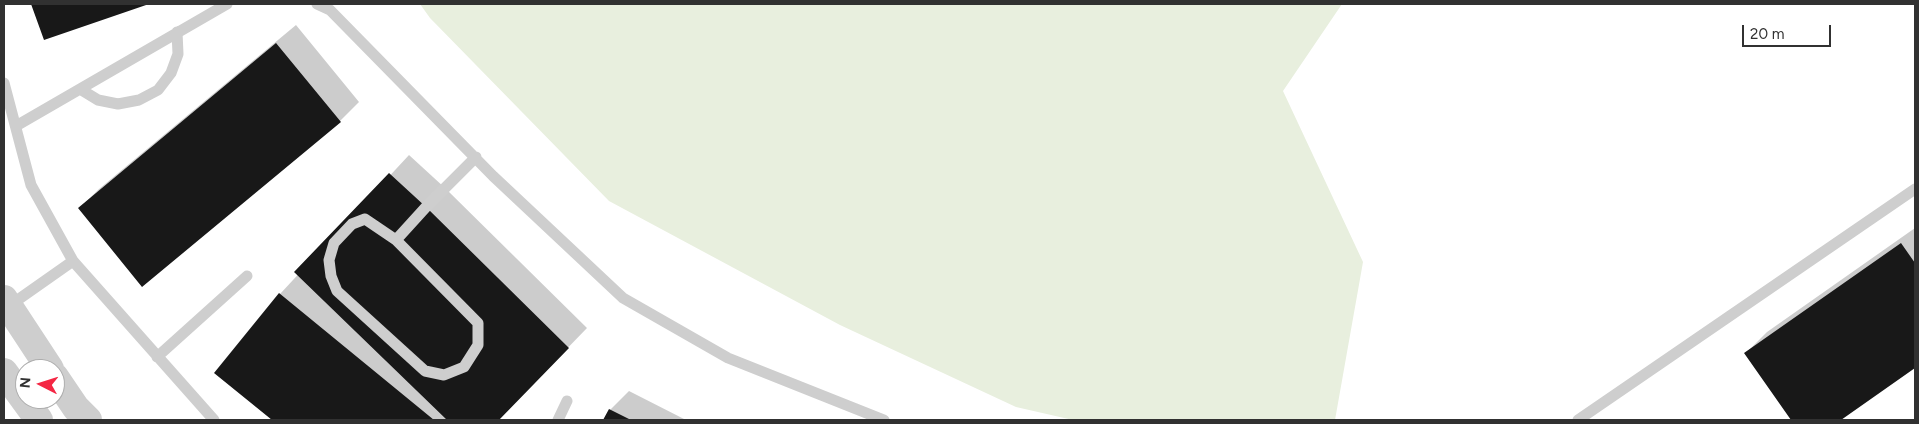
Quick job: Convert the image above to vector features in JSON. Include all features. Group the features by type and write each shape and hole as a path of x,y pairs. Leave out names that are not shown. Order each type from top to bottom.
{"street":[{"path":"6,303 43,359"},
{"path":"4,372 39,420"},
{"path":"65,392 76,408 88,420"}],"lane":[{"path":"16,126 227,4"},
{"path":"317,4 330,10 493,176 623,298 728,358 884,420"},
{"path":"80,89 98,100 118,104 139,100 158,90 171,73 178,54 178,32"},
{"path":"4,83 31,185 73,261 214,420"},
{"path":"396,240 426,206 476,157"},
{"path":"1578,420 1915,189"},
{"path":"365,219 396,240 478,323 478,345 464,367 444,374 425,371 337,291 331,276 329,260 334,243 352,224 365,219"},
{"path":"6,303 73,261"},
{"path":"158,358 247,276"},
{"path":"558,420 567,401"}],"green space":[{"path":"420,4 1342,4 1283,91 1363,262 1335,420 1073,420 1016,407 840,325 609,201 430,18"}],"building":[{"path":"31,4 149,4 44,40"},
{"path":"276,43 341,122 142,287 78,208"},
{"path":"389,173 569,348 499,420 447,420 294,272"},
{"path":"1901,243 1915,263 1915,368 1841,420 1791,420 1744,353"},
{"path":"279,293 434,420 272,420 214,373"},
{"path":"609,409 631,420 603,420"}]}
